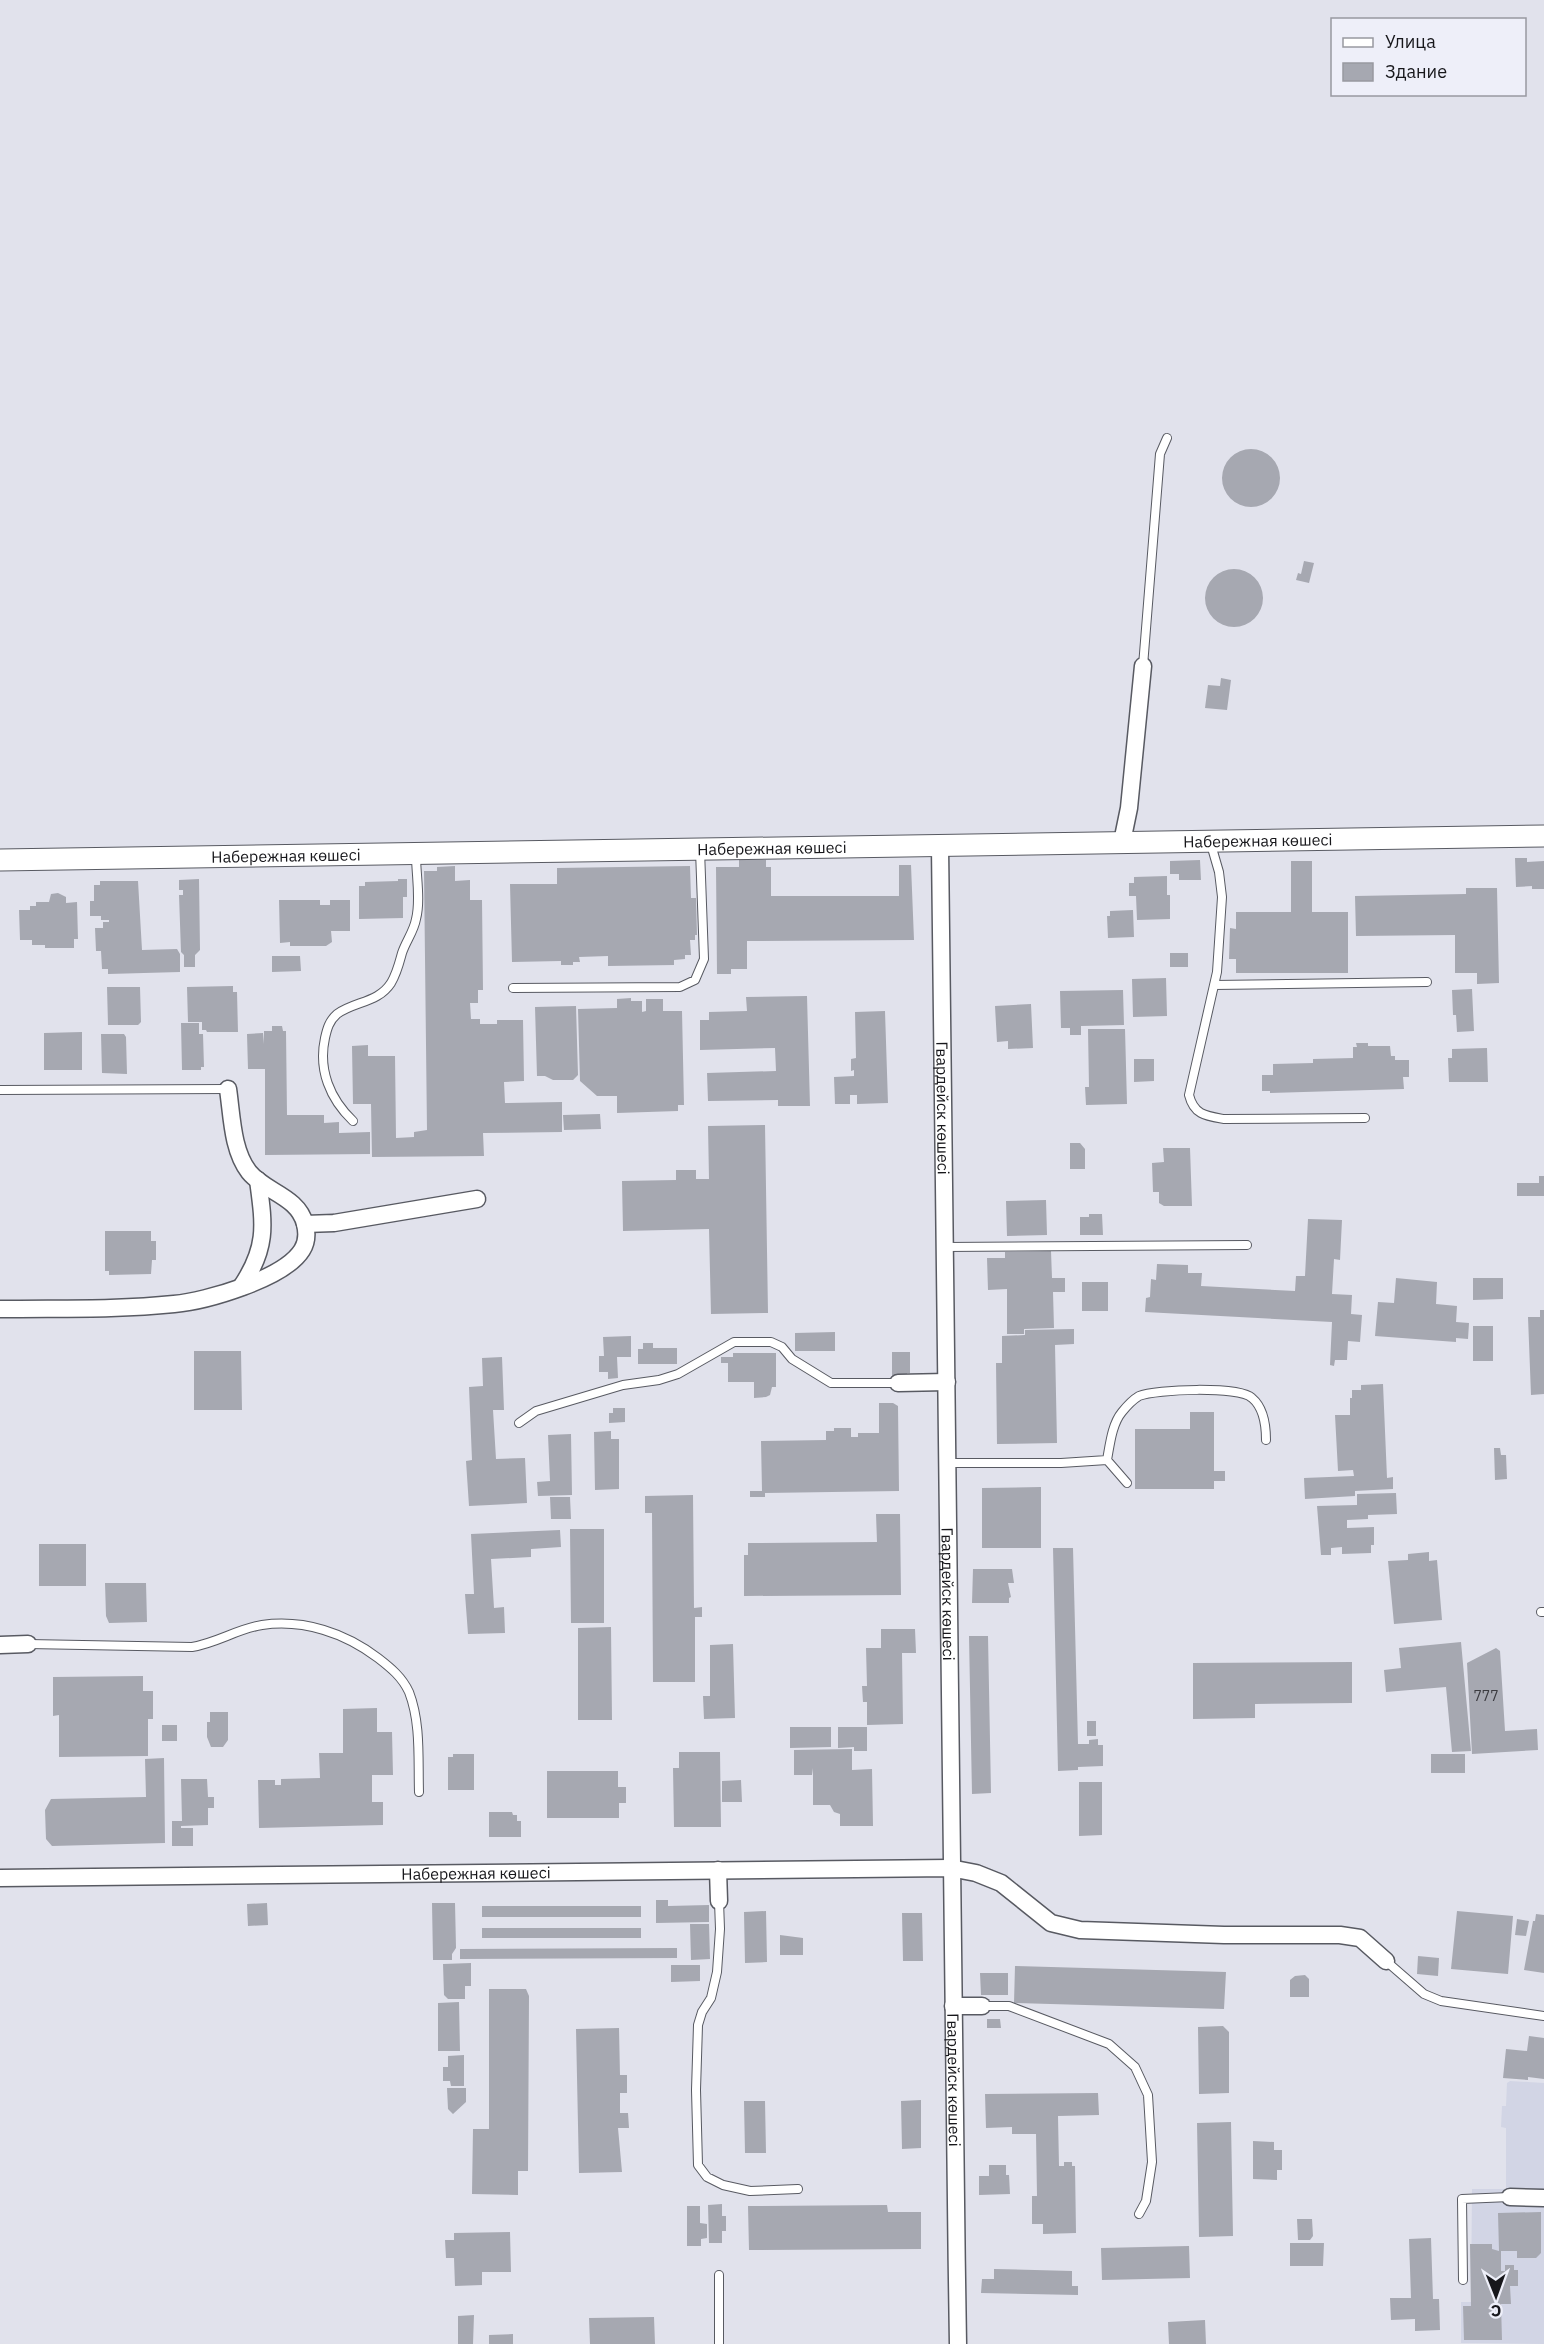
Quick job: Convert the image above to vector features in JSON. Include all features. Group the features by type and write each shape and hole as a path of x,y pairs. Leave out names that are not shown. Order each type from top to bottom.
{"street":[{"path":"1122,842 1129,808 1143,666"},
{"name":"Набережная көшесі","path":"0,860 1544,836"},
{"name":"Гвардейск көшесі","path":"940,846 949,1463 950,1868 958,2344"},
{"path":"0,1310 176,1304 229,1292 273,1274 302,1251 306,1240 305,1224 300,1211 250,1173 243,1161 235,1140 228,1089"},
{"path":"241,1287 261,1247 262,1215 258,1180"},
{"path":"305,1224 334,1223 477,1199"},
{"path":"898,1383 947,1382"},
{"path":"0,1645 28,1644"},
{"name":"Набережная көшесі","path":"0,1878 950,1868 976,1873 1000,1883 1051,1923 1080,1930 1224,1935 1340,1935 1360,1938 1386,1961"},
{"path":"718,1870 719,1901"},
{"path":"953,2006 982,2006"},
{"path":"1510,2197 1544,2198"}],"lane":[{"path":"1143,666 1160,454 1167,438"},
{"path":"1210,840 1219,872 1222,897 1217,972 1189,1095 1191,1105 1201,1115 1224,1119 1365,1118"},
{"path":"513,988 680,987 695,980 704,959 700,849"},
{"path":"353,1121 336,1101 328,1087 322,1050 330,1021 338,1014 378,997 390,984 399,969 401,956 417,917 416,855"},
{"path":"1214,985 1426,982"},
{"path":"0,1089 228,1089"},
{"path":"945,1247 1247,1245"},
{"path":"519,1424 536,1411 623,1385 659,1380 678,1374 734,1342 771,1342 782,1347 792,1359 831,1383 898,1383"},
{"path":"1107,1460 1114,1426 1121,1412 1138,1396 1159,1392 1187,1390 1243,1392 1258,1405 1266,1424 1266,1440"},
{"path":"949,1463 1061,1463 1107,1460"},
{"path":"1107,1460 1127,1483"},
{"path":"28,1644 192,1647 206,1645 242,1628 284,1623 310,1626 331,1632 356,1642 400,1676 409,1692 417,1720 419,1792"},
{"path":"719,1901 717,1972 711,1998 702,2012 698,2025 696,2090 698,2165 707,2177 723,2185 750,2191 798,2189"},
{"path":"1386,1961 1424,1994 1441,2001 1544,2016"},
{"path":"982,2006 1009,2006 1108,2044 1135,2067 1148,2095 1152,2162 1146,2201 1139,2214"},
{"path":"1463,2280 1462,2199 1510,2197"},
{"path":"719,2275 719,2344"}],"shaded area":[{"path":"1510,2081 1544,2083 1544,2344 1461,2343 1461,2302 1471,2302 1472,2189 1506,2189 1506,2128 1501,2127 1502,2106 1506,2106 1507,2083"}],"building":[{"path":"1245,449 1257,449 1272,457 1280,472 1280,484 1272,499 1257,507 1245,507 1230,499 1222,484 1222,472 1230,457"},
{"path":"1304,561 1314,563 1309,583 1296,580 1298,573 1301,574"},
{"path":"1228,569 1240,569 1255,577 1263,592 1263,604 1255,619 1240,627 1228,627 1213,619 1205,604 1205,592 1213,577"},
{"path":"1221,678 1231,680 1227,710 1205,708 1208,685 1220,686"},
{"path":"1515,858 1527,858 1527,862 1544,861 1544,889 1532,889 1532,886 1516,887"},
{"path":"739,860 766,860 766,867 771,867 771,896 899,896 899,865 911,865 914,940 747,941 747,969 731,969 731,974 717,974 716,867 739,867"},
{"path":"1200,860 1201,880 1179,880 1179,874 1170,874 1170,861"},
{"path":"1291,861 1312,861 1312,912 1348,912 1348,973 1236,973 1236,959 1229,959 1230,928 1236,929 1236,912 1291,912"},
{"path":"455,866 455,881 470,880 470,900 482,900 483,990 478,990 478,1003 470,1003 471,1019 480,1019 480,1024 497,1024 497,1020 523,1020 524,1081 504,1082 505,1103 562,1102 562,1132 483,1133 484,1156 372,1157 371,1104 353,1104 352,1046 368,1045 368,1056 395,1056 396,1138 414,1137 414,1132 427,1130 424,871 437,871 437,867"},
{"path":"690,866 691,898 696,898 697,935 695,935 695,940 690,940 691,955 685,955 685,959 674,960 674,965 608,966 608,956 579,957 580,962 573,962 573,965 561,965 561,961 512,962 510,884 557,884 557,868"},
{"path":"1167,876 1170,919 1137,920 1136,896 1129,896 1129,883 1134,883 1134,877"},
{"path":"199,879 200,950 195,955 195,967 184,967 184,955 181,952 179,895 183,895 183,890 179,890 179,880"},
{"path":"398,879 407,879 407,897 403,897 403,918 359,919 359,886 365,886 365,882 398,881"},
{"path":"100,881 138,881 142,950 177,949 180,954 180,972 108,974 108,969 102,969 101,951 96,951 95,928 103,928 103,922 109,922 109,920 101,920 101,916 90,916 90,901 94,901 94,885 100,885"},
{"path":"1466,888 1497,888 1499,983 1477,984 1477,973 1455,973 1455,935 1356,936 1355,896 1466,894"},
{"path":"58,893 66,897 66,903 77,902 78,939 74,939 74,948 45,948 45,945 32,945 32,940 20,940 19,910 30,910 30,906 36,906 36,902 49,902 51,894"},
{"path":"279,900 320,900 320,905 330,905 330,900 350,900 350,931 331,931 332,942 326,946 290,946 290,942 280,943"},
{"path":"1133,910 1134,937 1108,938 1107,916 1110,916 1110,911"},
{"path":"1170,953 1188,953 1188,967 1170,967"},
{"path":"272,956 300,956 301,971 272,972"},
{"path":"1166,978 1167,1016 1133,1017 1132,979"},
{"path":"233,986 233,992 237,992 238,1032 207,1032 202,1030 202,1022 188,1022 187,987"},
{"path":"107,987 140,987 141,1022 138,1025 108,1025"},
{"path":"1472,989 1474,1031 1457,1032 1456,1015 1453,1015 1452,990"},
{"path":"1123,990 1124,1025 1081,1026 1081,1035 1070,1035 1070,1028 1061,1028 1060,991"},
{"path":"807,996 810,1106 778,1106 778,1100 708,1101 707,1073 776,1071 775,1048 700,1050 700,1020 709,1020 709,1012 747,1011 746,997"},
{"path":"631,998 631,1001 642,1001 642,1012 646,1011 646,999 663,999 663,1011 682,1011 684,1105 678,1105 678,1111 617,1113 617,1096 597,1096 580,1081 578,1009 617,1008 617,999"},
{"path":"1031,1004 1033,1048 1008,1049 1008,1041 997,1042 995,1006"},
{"path":"576,1006 578,1075 573,1080 553,1080 545,1076 537,1076 535,1007"},
{"path":"885,1011 888,1103 857,1104 857,1095 850,1095 850,1104 835,1104 834,1077 854,1076 854,1070 851,1071 851,1059 856,1058 855,1012"},
{"path":"181,1023 199,1023 199,1034 203,1034 204,1067 201,1067 201,1070 182,1070"},
{"path":"272,1026 282,1026 283,1031 286,1031 287,1115 324,1115 324,1123 339,1122 339,1133 370,1132 370,1154 265,1155 265,1069 248,1069 247,1034 263,1033 264,1044 264,1031 272,1031"},
{"path":"1088,1029 1125,1029 1127,1104 1086,1105 1085,1087 1089,1087"},
{"path":"82,1032 82,1070 44,1070 44,1033"},
{"path":"101,1034 124,1034 126,1037 127,1074 102,1073"},
{"path":"1356,1043 1368,1043 1368,1046 1390,1046 1391,1056 1395,1056 1395,1060 1409,1060 1409,1077 1403,1077 1404,1089 1270,1093 1270,1091 1262,1091 1262,1075 1273,1075 1273,1064 1313,1063 1313,1059 1353,1058 1353,1047 1357,1047"},
{"path":"1487,1048 1488,1082 1449,1082 1448,1058 1452,1058 1452,1049"},
{"path":"1134,1059 1154,1059 1154,1081 1134,1082"},
{"path":"600,1114 601,1129 564,1130 563,1115"},
{"path":"765,1125 768,1313 711,1314 709,1229 623,1231 622,1181 676,1180 676,1170 696,1170 696,1179 709,1179 708,1126"},
{"path":"1070,1143 1080,1143 1085,1149 1085,1169 1070,1169"},
{"path":"1163,1148 1190,1148 1192,1206 1164,1206 1159,1203 1159,1192 1153,1192 1152,1163 1164,1162"},
{"path":"1539,1176 1544,1176 1544,1196 1517,1196 1517,1183 1539,1183"},
{"path":"1046,1200 1047,1235 1007,1236 1006,1201"},
{"path":"1089,1214 1102,1214 1103,1235 1080,1235 1080,1217 1089,1217"},
{"path":"1308,1219 1342,1220 1340,1260 1334,1259 1332,1294 1352,1295 1351,1314 1362,1315 1360,1342 1348,1341 1347,1360 1335,1360 1334,1366 1330,1365 1332,1322 1145,1312 1146,1298 1150,1297 1151,1279 1156,1280 1157,1264 1188,1265 1188,1273 1202,1273 1201,1286 1295,1291 1296,1276 1305,1276"},
{"path":"105,1231 151,1231 151,1241 156,1241 156,1260 152,1260 151,1274 109,1275 109,1271 105,1271"},
{"path":"1051,1251 1052,1278 1065,1278 1065,1292 1053,1292 1054,1328 1024,1329 1024,1334 1007,1334 1007,1289 988,1290 987,1258 1005,1258 1005,1252"},
{"path":"1396,1278 1437,1282 1436,1304 1457,1306 1456,1322 1469,1323 1468,1339 1456,1338 1456,1342 1375,1336 1378,1302 1394,1303"},
{"path":"1473,1278 1503,1278 1503,1299 1473,1300"},
{"path":"1082,1282 1108,1282 1108,1311 1082,1311"},
{"path":"1540,1310 1544,1310 1544,1394 1531,1395 1528,1317 1540,1317"},
{"path":"1473,1326 1493,1326 1493,1361 1473,1361"},
{"path":"1074,1329 1074,1344 1055,1345 1057,1443 997,1444 996,1363 1002,1363 1002,1336 1025,1335 1025,1330"},
{"path":"835,1332 835,1351 795,1351 795,1333"},
{"path":"631,1336 631,1357 617,1357 618,1378 608,1379 608,1372 599,1372 599,1356 604,1356 603,1337"},
{"path":"643,1343 653,1343 653,1348 677,1348 677,1364 638,1364 638,1349 643,1349"},
{"path":"194,1351 241,1351 242,1410 194,1410"},
{"path":"892,1352 910,1352 910,1373 907,1373 907,1377 892,1377"},
{"path":"733,1353 776,1353 776,1387 772,1387 770,1395 754,1398 754,1382 728,1382 728,1363 721,1363 721,1357 733,1357"},
{"path":"502,1357 504,1410 493,1410 496,1459 525,1458 527,1503 469,1506 466,1461 472,1460 469,1387 483,1386 482,1358"},
{"path":"1383,1384 1387,1478 1393,1477 1393,1489 1355,1491 1355,1496 1305,1499 1304,1478 1354,1476 1353,1470 1338,1471 1335,1415 1350,1415 1352,1390 1361,1390 1361,1385"},
{"path":"879,1403 893,1403 898,1406 899,1491 765,1493 765,1497 750,1497 750,1491 762,1491 761,1441 826,1440 826,1431 834,1431 834,1428 851,1428 851,1437 858,1437 858,1433 879,1433"},
{"path":"613,1408 625,1408 625,1422 609,1423 609,1413 613,1413"},
{"path":"1190,1412 1214,1412 1214,1471 1225,1471 1225,1481 1214,1481 1214,1489 1135,1489 1135,1429 1190,1429"},
{"path":"611,1431 611,1439 619,1439 619,1489 595,1490 594,1432"},
{"path":"571,1434 572,1495 538,1496 537,1482 550,1481 548,1435"},
{"path":"1494,1448 1500,1448 1501,1455 1506,1455 1507,1479 1495,1480"},
{"path":"1041,1487 1041,1548 982,1548 982,1488"},
{"path":"1396,1493 1397,1514 1368,1515 1368,1519 1347,1520 1347,1528 1374,1527 1374,1545 1371,1545 1371,1553 1342,1554 1342,1547 1331,1548 1331,1555 1321,1555 1317,1506 1357,1505 1357,1494"},
{"path":"693,1495 694,1608 702,1607 702,1617 695,1617 695,1682 653,1682 652,1513 645,1513 645,1496"},
{"path":"550,1497 570,1497 571,1519 551,1519"},
{"path":"876,1514 900,1514 901,1595 744,1596 744,1555 748,1555 748,1543 877,1542"},
{"path":"570,1529 604,1529 604,1623 571,1623"},
{"path":"560,1530 561,1547 531,1549 531,1557 491,1559 494,1608 504,1607 505,1633 468,1634 465,1594 474,1594 471,1534"},
{"path":"39,1544 86,1544 86,1586 39,1586"},
{"path":"1053,1548 1073,1548 1078,1744 1089,1744 1089,1740 1098,1739 1098,1745 1103,1745 1103,1766 1058,1771"},
{"path":"1429,1552 1429,1561 1437,1560 1442,1620 1394,1624 1388,1561 1408,1560 1408,1554"},
{"path":"973,1569 1012,1569 1014,1583 1008,1583 1011,1597 1009,1603 972,1603"},
{"path":"105,1583 146,1583 147,1622 109,1623 106,1616"},
{"path":"611,1627 612,1720 578,1720 578,1628"},
{"path":"881,1629 915,1629 916,1653 902,1653 903,1724 867,1725 867,1702 863,1702 862,1686 867,1686 866,1648 881,1648"},
{"path":"969,1636 988,1636 991,1793 972,1794"},
{"path":"1461,1642 1471,1751 1452,1752 1446,1687 1386,1692 1384,1670 1401,1668 1399,1648"},
{"path":"733,1644 735,1718 704,1719 703,1696 710,1696 710,1645"},
{"path":"1496,1648 1500,1651 1505,1731 1537,1729 1538,1750 1472,1754 1467,1663"},
{"path":"1352,1662 1352,1703 1255,1704 1255,1718 1193,1719 1193,1663"},
{"path":"143,1676 143,1691 153,1691 153,1719 148,1719 148,1756 59,1757 59,1715 53,1716 53,1677"},
{"path":"377,1708 377,1732 392,1732 393,1775 372,1775 372,1802 383,1802 383,1825 259,1828 258,1780 275,1780 275,1785 281,1785 281,1779 320,1778 319,1753 343,1753 343,1709"},
{"path":"210,1712 228,1712 228,1740 223,1747 211,1747 207,1737"},
{"path":"1087,1721 1096,1721 1096,1736 1087,1736"},
{"path":"162,1725 177,1725 177,1741 162,1741"},
{"path":"790,1727 831,1727 831,1747 790,1748"},
{"path":"838,1727 867,1727 867,1751 854,1751 854,1747 838,1748"},
{"path":"852,1749 852,1770 872,1769 873,1826 840,1826 840,1814 834,1812 830,1805 813,1805 813,1768 812,1775 794,1775 794,1750"},
{"path":"679,1752 720,1752 721,1827 674,1827 673,1768 679,1768"},
{"path":"453,1754 474,1754 474,1790 448,1790 448,1757 453,1757"},
{"path":"1431,1754 1465,1754 1465,1773 1431,1773"},
{"path":"164,1758 165,1843 52,1846 46,1839 45,1810 51,1799 146,1797 145,1759"},
{"path":"547,1771 618,1771 618,1787 626,1787 626,1803 619,1803 619,1818 547,1818"},
{"path":"181,1779 207,1779 208,1797 214,1797 214,1808 208,1808 208,1825 181,1826 181,1828 193,1828 193,1846 172,1846 172,1821 182,1821"},
{"path":"741,1780 742,1802 722,1802 722,1781"},
{"path":"1079,1782 1102,1782 1102,1835 1079,1836"},
{"path":"489,1812 512,1812 513,1815 517,1815 517,1821 521,1821 521,1837 489,1837"},
{"path":"656,1900 668,1900 668,1906 709,1905 709,1922 656,1923"},
{"path":"267,1903 268,1925 248,1926 247,1904"},
{"path":"432,1903 455,1903 456,1948 452,1954 452,1960 433,1960"},
{"path":"482,1906 641,1906 641,1917 482,1917"},
{"path":"766,1911 767,1962 745,1963 744,1912"},
{"path":"1457,1911 1513,1916 1508,1974 1451,1969"},
{"path":"902,1913 922,1913 923,1961 903,1961"},
{"path":"1536,1914 1544,1915 1544,1973 1524,1970"},
{"path":"1517,1919 1529,1921 1526,1936 1515,1935"},
{"path":"690,1924 709,1924 710,1959 691,1960"},
{"path":"482,1928 641,1928 641,1938 482,1938"},
{"path":"780,1935 803,1938 803,1955 780,1955"},
{"path":"677,1948 677,1958 460,1959 460,1949"},
{"path":"1418,1956 1439,1958 1438,1976 1417,1974"},
{"path":"471,1963 471,1986 465,1986 465,1999 448,1999 444,1995 443,1964"},
{"path":"671,1965 700,1965 700,1981 671,1982"},
{"path":"1015,1966 1226,1972 1224,2009 1014,2003"},
{"path":"980,1973 1008,1973 1008,1995 981,1995"},
{"path":"1305,1975 1309,1979 1309,1997 1290,1997 1290,1980 1295,1976"},
{"path":"489,1989 526,1989 529,1996 528,2171 518,2171 518,2195 472,2194 473,2129 489,2129"},
{"path":"459,2002 460,2051 438,2051 438,2003"},
{"path":"987,2019 1000,2019 1001,2028 987,2028"},
{"path":"1223,2026 1229,2032 1229,2093 1199,2094 1198,2027"},
{"path":"619,2028 620,2075 627,2075 627,2093 620,2093 620,2113 628,2113 629,2128 618,2128 622,2172 579,2173 576,2029"},
{"path":"1529,2036 1544,2038 1544,2079 1503,2078 1506,2049 1527,2051"},
{"path":"464,2055 464,2086 451,2086 450,2081 443,2081 443,2067 448,2067 448,2056"},
{"path":"447,2088 466,2088 466,2102 453,2114 448,2109"},
{"path":"1098,2093 1099,2115 1058,2116 1059,2166 1064,2166 1064,2162 1072,2162 1072,2166 1075,2166 1076,2233 1043,2234 1043,2224 1032,2224 1032,2196 1037,2196 1036,2134 1012,2134 1012,2127 986,2128 985,2094"},
{"path":"921,2100 921,2148 902,2149 901,2101"},
{"path":"744,2101 765,2101 766,2153 745,2153"},
{"path":"1231,2122 1233,2236 1199,2237 1197,2123"},
{"path":"1253,2141 1274,2142 1274,2150 1282,2150 1282,2170 1277,2170 1277,2180 1253,2179"},
{"path":"989,2165 1006,2165 1010,2194 979,2195 979,2176 989,2176"},
{"path":"722,2204 722,2216 726,2216 726,2231 722,2231 722,2243 709,2243 708,2205"},
{"path":"887,2205 888,2212 921,2212 921,2249 749,2250 748,2206"},
{"path":"687,2206 700,2206 700,2223 707,2224 707,2238 701,2239 701,2246 687,2246"},
{"path":"1541,2212 1541,2253 1536,2258 1517,2258 1517,2251 1501,2251 1501,2271 1505,2271 1505,2265 1514,2265 1514,2270 1518,2270 1518,2286 1510,2286 1511,2304 1501,2304 1502,2340 1464,2340 1463,2306 1471,2306 1470,2244 1492,2244 1492,2249 1499,2251 1498,2213"},
{"path":"1297,2219 1312,2219 1313,2236 1310,2240 1298,2240"},
{"path":"510,2232 511,2272 482,2272 482,2285 455,2286 454,2258 446,2258 445,2240 454,2240 454,2233"},
{"path":"1431,2238 1433,2299 1439,2299 1440,2330 1415,2331 1415,2319 1391,2320 1390,2298 1411,2298 1409,2239"},
{"path":"1290,2243 1324,2243 1323,2266 1290,2266"},
{"path":"1189,2246 1190,2278 1102,2280 1101,2248"},
{"path":"994,2269 1072,2271 1072,2286 1078,2286 1078,2295 981,2293 982,2279 994,2279"},
{"path":"474,2315 473,2344 458,2344 458,2316"},
{"path":"654,2317 655,2344 590,2344 589,2318"},
{"path":"1205,2320 1206,2344 1169,2344 1168,2322"},
{"path":"513,2334 513,2344 489,2344 489,2335"}]}
